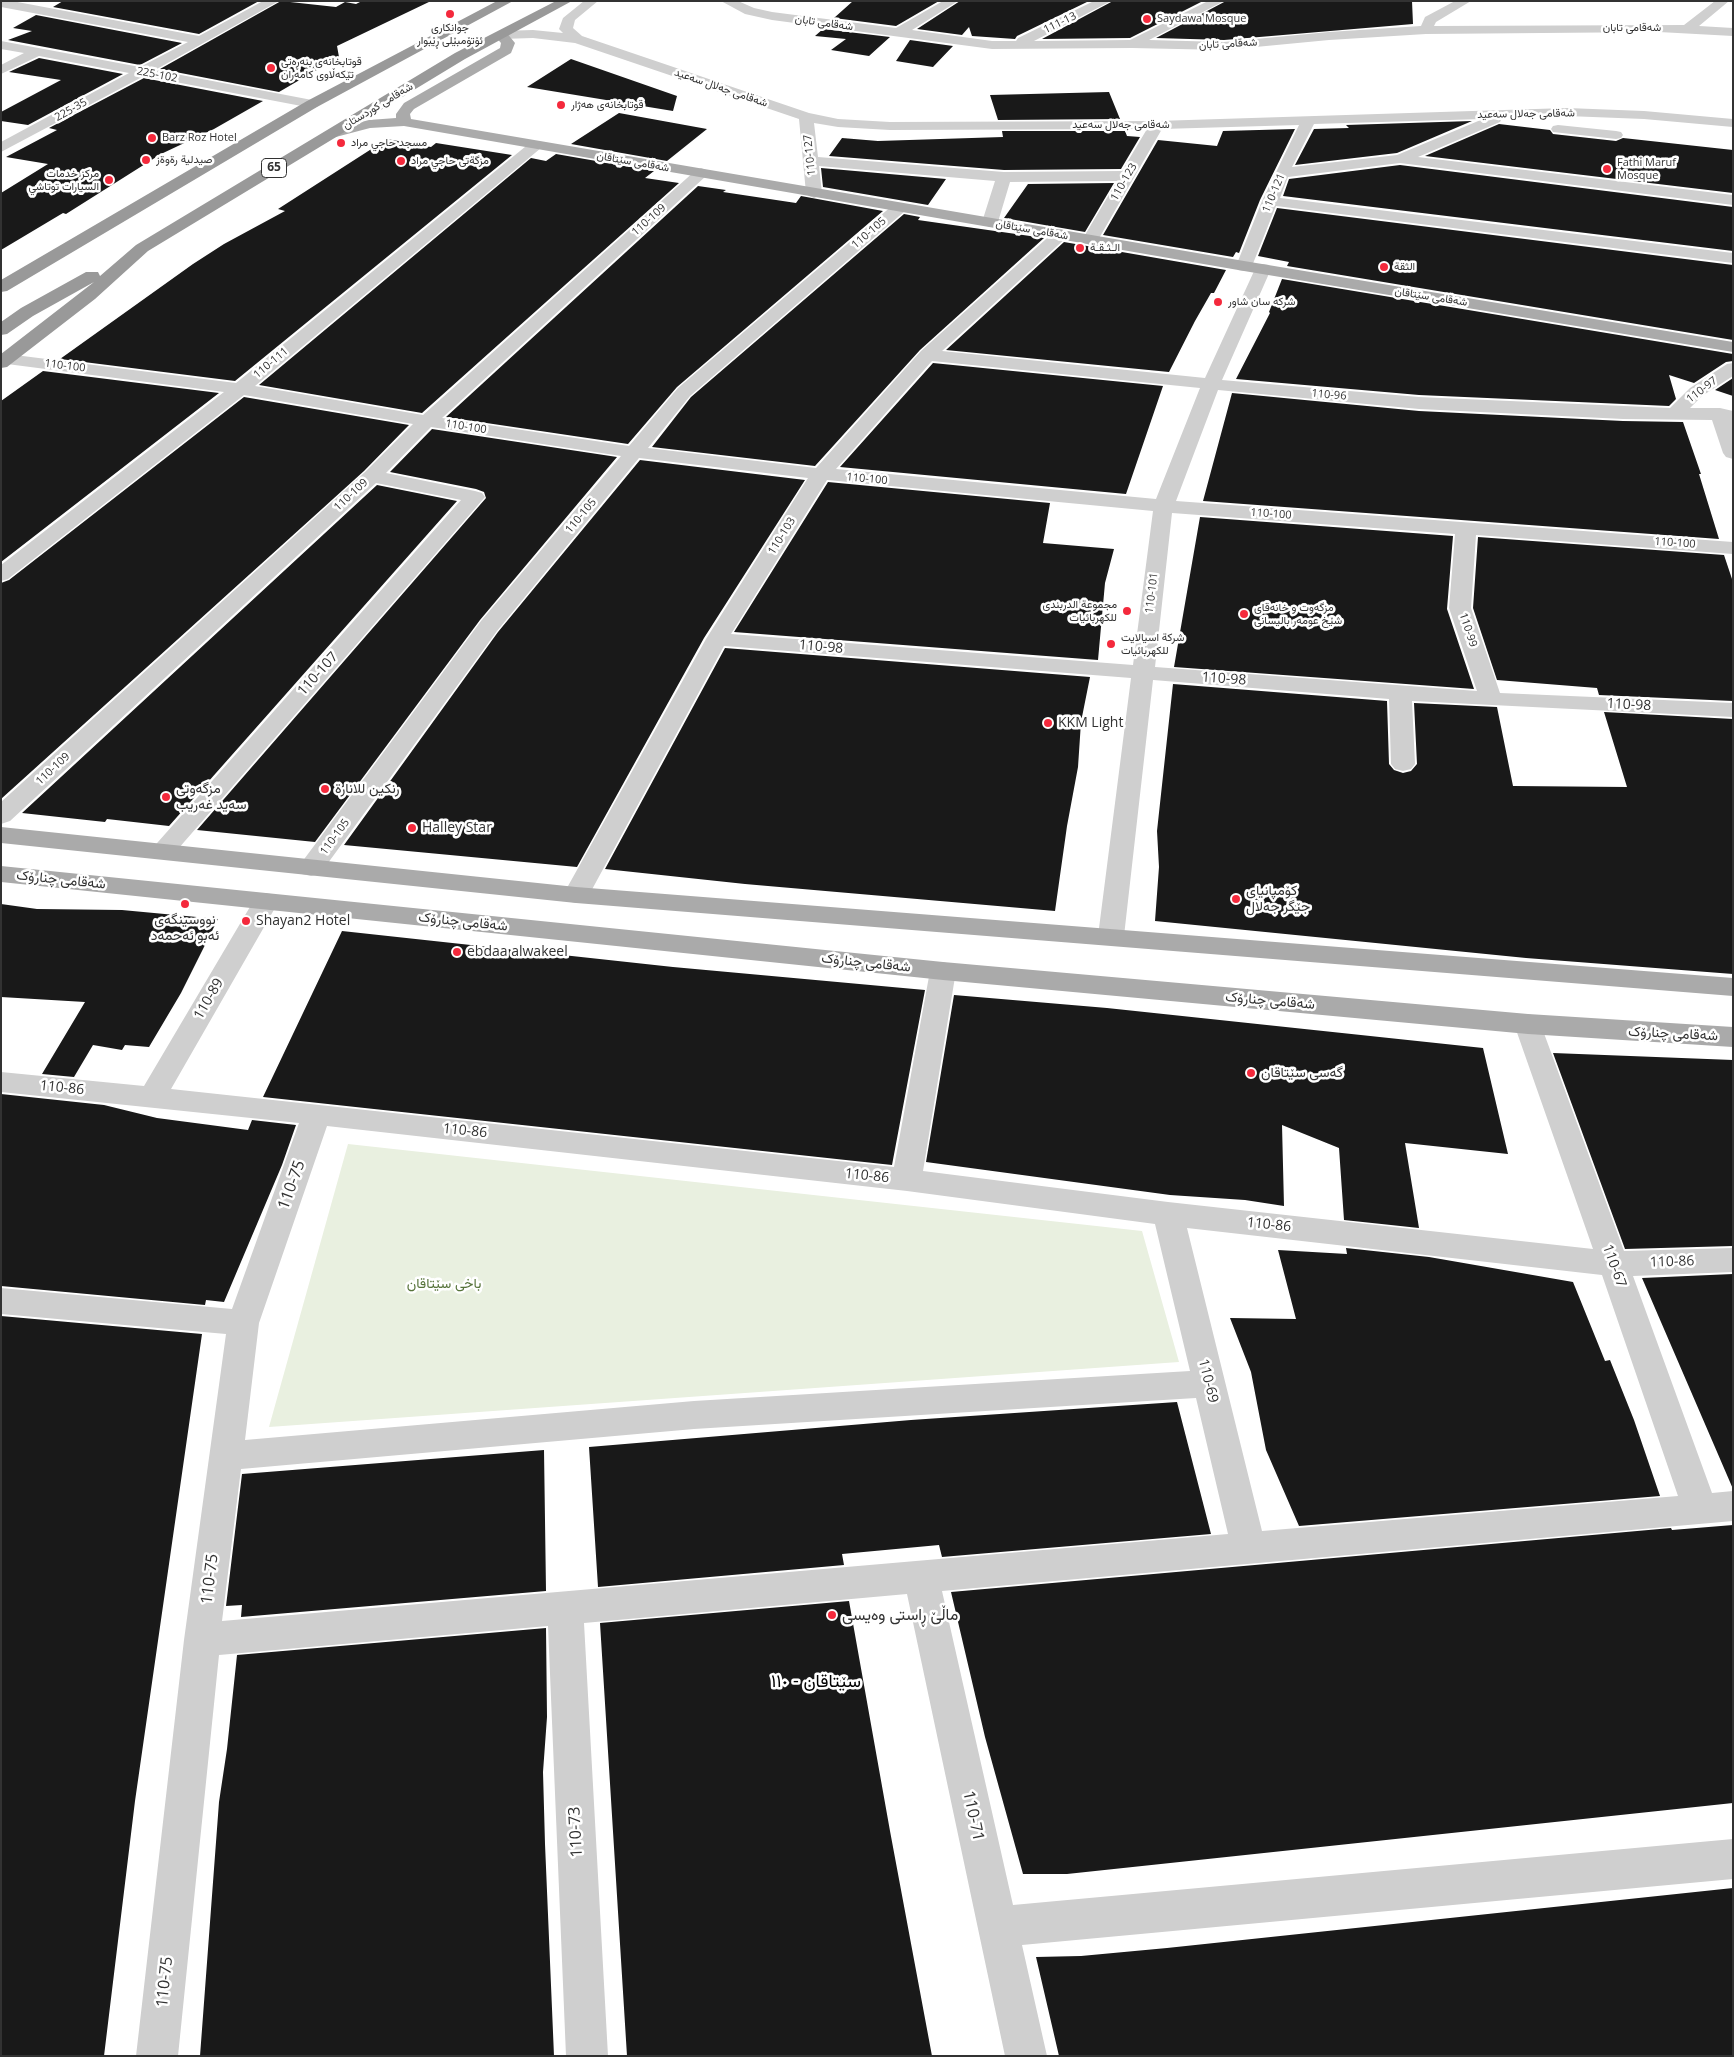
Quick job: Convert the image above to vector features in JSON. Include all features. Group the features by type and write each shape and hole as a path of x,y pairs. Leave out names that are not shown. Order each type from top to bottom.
{"highway":[{"name":"شەقامی کوردستان","path":"1,330 27,312 142,248 460,56 566,1"},
{"path":"503,4 498,10 516,16 542,13"},
{"path":"1,287 312,104 503,4"},
{"path":"438,37 457,34 476,36 482,40 483,44"},
{"path":"1,304 80,240"},
{"name":"شەقامی کوردستان","path":"4,361 89,295 142,248"}],"main road":[{"path":"404,122 403,114 409,106 506,50 508,46 501,35"},
{"name":"شەقامی سێتاقان","path":"332,134 369,124 404,122 1253,268 1733,347"},
{"path":"1,835 576,895 1733,986"},
{"name":"شەقامی چنارۆک","path":"1,874 943,971 1528,1024 1733,1037"}],"street":[{"name":"225-35","path":"1,148 273,1"},
{"path":"577,39 566,29 568,18 592,1"},
{"name":"شەقامی تابان","path":"727,1 744,9 772,16 980,44 1224,46 1338,35 1426,30 1688,29 1733,32"},
{"path":"898,33 952,1"},
{"name":"111-13","path":"1016,45 1105,1"},
{"path":"1132,44 1218,1"},
{"path":"1426,30 1430,20 1465,1"},
{"path":"1688,29 1723,1"},
{"path":"1,2 200,40"},
{"path":"772,16 789,6"},
{"name":"شەقامی جەلال سەعید","path":"501,35 533,34 577,39 806,118 838,123 890,126 1157,125 1308,122 1567,112 1644,115 1733,123"},
{"name":"225-102","path":"1,45 312,104"},
{"path":"1,70 38,52"},
{"path":"1400,159 1492,121 1505,113"},
{"name":"110-127","path":"806,118 814,193"},
{"path":"1492,121 1616,135"},
{"name":"110-121","path":"1253,268 1270,201 1308,122"},
{"name":"110-123","path":"1090,240 1157,125"},
{"name":"110-111","path":"1,575 240,389 536,145"},
{"path":"1282,173 1400,159 1733,200"},
{"path":"811,161 1004,177 1127,176"},
{"name":"110-109","path":"1,816 372,476 427,421 701,173"},
{"path":"990,222 1004,177"},
{"path":"1270,201 1733,258"},
{"name":"110-105","path":"311,868 489,626 684,392 899,208"},
{"name":"110-103","path":"576,895 717,638 821,474 927,355 1061,234"},
{"name":"110-101","path":"1111,936 1164,506 1253,268"},
{"name":"110-96","path":"927,355 1419,403 1726,416"},
{"name":"110-100","path":"4,361 240,389 427,421 634,452 821,474 1164,506 1733,548"},
{"name":"110-97","path":"1674,414 1696,392 1733,368"},
{"path":"1726,416 1733,453"},
{"name":"110-107","path":"162,851 475,497 372,476"},
{"name":"110-99","path":"1466,528 1460,608 1491,699"},
{"name":"110-98","path":"717,638 1400,693 1733,710"},
{"path":"1400,693 1403,764"},
{"name":"110-89","path":"152,1098 266,901"},
{"path":"907,1180 943,971"},
{"name":"110-67","path":"1528,1024 1613,1264 1716,1507"},
{"name":"110-86","path":"1,1082 317,1114 907,1180 1168,1214 1613,1264 1733,1260"},
{"name":"110-75","path":"157,2056 202,1640 243,1323 317,1114"},
{"name":"110-69","path":"1168,1214 1249,1548"},
{"path":"1,1301 243,1323"},
{"path":"226,1456 694,1415 1209,1384"},
{"path":"202,1640 1716,1507"},
{"name":"110-71","path":"921,1577 1026,2056"},
{"name":"110-73","path":"566,1608 587,2056"},
{"path":"998,1927 1733,1859"}],"green space":[{"name":"باخی سێتاقان","path":"348,1144 1142,1231 1179,1362 269,1427"}],"building":[{"path":"63,1 259,1 199,34 53,7"},
{"path":"281,1 336,7 345,2 356,4 362,1 431,1 337,46 339,57 279,92 160,69"},
{"path":"853,1 939,1 896,26 834,18"},
{"path":"960,1 1089,1 1017,36 1015,39 972,36 969,27 962,35 917,29"},
{"path":"1113,1 1203,1 1130,38 1042,39"},
{"path":"1226,1 1412,1 1413,24 1224,40 1156,38"},
{"path":"36,15 182,43 140,65 8,40 32,31 13,28"},
{"path":"823,29 890,37 869,56 831,50 846,39 815,36"},
{"path":"910,40 953,46 933,67 896,61"},
{"path":"39,58 123,74 28,125 1,121 1,112 61,80 9,72"},
{"path":"571,59 677,96 673,111 527,87"},
{"path":"144,78 263,101 214,129 161,154 66,214 63,213 1,250 1,193 48,164 6,157 57,130 49,128"},
{"path":"1109,92 1120,119 998,120 990,95"},
{"path":"619,113 707,129 667,161 571,144"},
{"path":"1472,121 1397,153 1295,165 1314,129 1349,128 1346,125"},
{"path":"1499,124 1550,130 1553,134 1616,141 1623,138 1733,150 1733,193 1425,156"},
{"path":"1295,129 1260,200 1239,253 1236,252 1233,257 1103,235 1158,140 1217,146 1223,131"},
{"path":"1002,131 1125,131 1127,136 1140,137 1121,169 1004,170 829,156 842,138 878,141 1003,137"},
{"path":"387,139 431,147 436,143 512,155 235,381 60,359 193,264 224,244 285,211 278,209"},
{"path":"556,154 654,171 645,178 679,183 422,413 259,385 531,158 546,161"},
{"path":"1400,165 1733,207 1733,251 1283,196 1289,179"},
{"path":"821,168 946,179 928,205 823,187"},
{"path":"1114,183 1085,232 1004,218 1028,184"},
{"path":"698,186 726,190 723,192 796,203 801,196 883,211 677,387 628,444 446,417"},
{"path":"1277,208 1733,265 1733,340 1287,266 1289,262 1258,256"},
{"path":"904,214 920,217 918,220 1044,238 920,350 815,466 652,447 691,397"},
{"path":"1064,242 1226,270 1214,293 1211,293 1195,321 1169,372 946,350"},
{"path":"1282,279 1733,354 1733,361 1726,362 1694,383 1669,375 1676,399 1669,406 1419,395 1236,379 1270,313"},
{"path":"933,363 1163,386 1126,494 840,467"},
{"path":"43,371 219,393 1,562 1,401"},
{"path":"1733,378 1733,396 1715,390"},
{"path":"1232,393 1419,411 1683,422 1701,474 1699,474 1719,539 1203,501"},
{"path":"244,397 409,425 364,471 1,799 1,583 9,580"},
{"path":"432,429 617,457 480,620 315,842 197,830 486,498 484,492 476,489 390,472"},
{"path":"640,460 805,480 704,638 577,867 344,845 498,632"},
{"path":"828,482 1050,503 1043,543 1114,549 1105,583 1098,660 734,632"},
{"path":"377,485 457,501 169,826 107,819 105,822 22,813"},
{"path":"1200,517 1453,536 1447,609 1474,689 1174,667"},
{"path":"1478,537 1724,555 1733,582 1733,701 1599,695 1597,688 1497,680 1473,608"},
{"path":"725,648 1090,677 1081,722 1078,767 1067,826 1055,911 745,884 605,869"},
{"path":"1173,684 1387,701 1389,764 1394,770 1403,773 1411,771 1417,764 1414,703 1497,707 1513,786 1627,787 1604,712 1733,719 1733,974 1526,958 1155,921 1159,867 1157,831"},
{"path":"1,904 37,909 122,910 218,919 181,993 149,1047 125,1045 122,1050 93,1045 74,1077 42,1074 85,1002 1,997"},
{"path":"342,931 673,967 925,990 892,1165 263,1097"},
{"path":"954,995 1107,1008 1483,1048 1508,1154 1405,1143 1419,1228 1344,1220 1339,1148 1282,1125 1284,1206 1245,1200 1170,1195 926,1162"},
{"path":"1553,1053 1733,1060 1733,1246 1625,1249"},
{"path":"1,1094 104,1105 157,1118 248,1130 252,1120 296,1125 282,1165 224,1302 206,1300 205,1305 1,1286"},
{"path":"1346,1248 1429,1257 1573,1282 1605,1361 1610,1360 1634,1420 1660,1496 1299,1526 1266,1450 1251,1372 1230,1318 1296,1319 1278,1250 1347,1254"},
{"path":"1733,1274 1733,1489 1642,1278"},
{"path":"1,1316 202,1334 135,1801 104,2056 1,2056"},
{"path":"1177,1402 1211,1534 942,1557 939,1545 842,1554 844,1565 598,1587 589,1447 911,1420"},
{"path":"544,1450 546,1591 241,1617 242,1605 226,1606 242,1474"},
{"path":"1733,1525 1733,1803 1067,1874 1023,1874 985,1737 951,1592 1671,1528 1672,1530"},
{"path":"849,1601 932,2056 627,2056 600,1623"},
{"path":"546,1628 547,1717 543,1772 554,2056 200,2056 219,1802 237,1655"},
{"path":"1733,1888 1733,2056 1059,2056 1036,1957 1081,1956 1167,1948"}],"place":[{"name":"جوانکاری ئۆتۆمبێلی ڕێبوار","path":"450,14"},
{"name":"Saydawa Mosque","path":"1147,19"},
{"name":"قوتابخانەی بنەڕەتی تێکەڵاوی کامەران","path":"271,68"},
{"name":"قوتابخانەی هەژار","path":"561,105"},
{"name":"Barz Roz Hotel","path":"152,138"},
{"name":"مسجد حاجي مراد","path":"341,143"},
{"name":"صيدلية رةوةز","path":"146,160"},
{"name":"مزگةتی حاجي مراد","path":"401,161"},
{"name":"Fathi Maruf Mosque","path":"1607,169"},
{"name":"مركز خدمات السيارات توتاشي","path":"109,180"},
{"name":"الـثـقـة","path":"1080,248"},
{"name":"الثقة","path":"1384,267"},
{"name":"شرکە سان شاور","path":"1218,302"},
{"name":"مجموعة الدربندی للكهربائیات","path":"1127,611"},
{"name":"مزگەوت و خانەقای شێخ عومەر بالیسانی","path":"1244,614"},
{"name":"شركة اسيالايت للكهربائيات","path":"1111,644"},
{"name":"KKM Light","path":"1048,723"},
{"name":"رنكين للانارة","path":"325,789"},
{"name":"مزگەوتی سەید غەریب","path":"166,797"},
{"name":"Halley Star","path":"412,828"},
{"name":"کۆمپانیای جێگر جەلال","path":"1236,899"},
{"name":"نووسینگەی ئەبو ئەحمەد","path":"185,904"},
{"name":"Shayan2 Hotel","path":"246,921"},
{"name":"ebdaa alwakeel","path":"457,952"},
{"name":"گەسی سێتاقان","path":"1251,1073"},
{"name":"ماڵێ ڕاستی وەیسی","path":"832,1615"}],"district":[{"name":"سێتاقان - ١١٠","path":"816,1682"}]}
